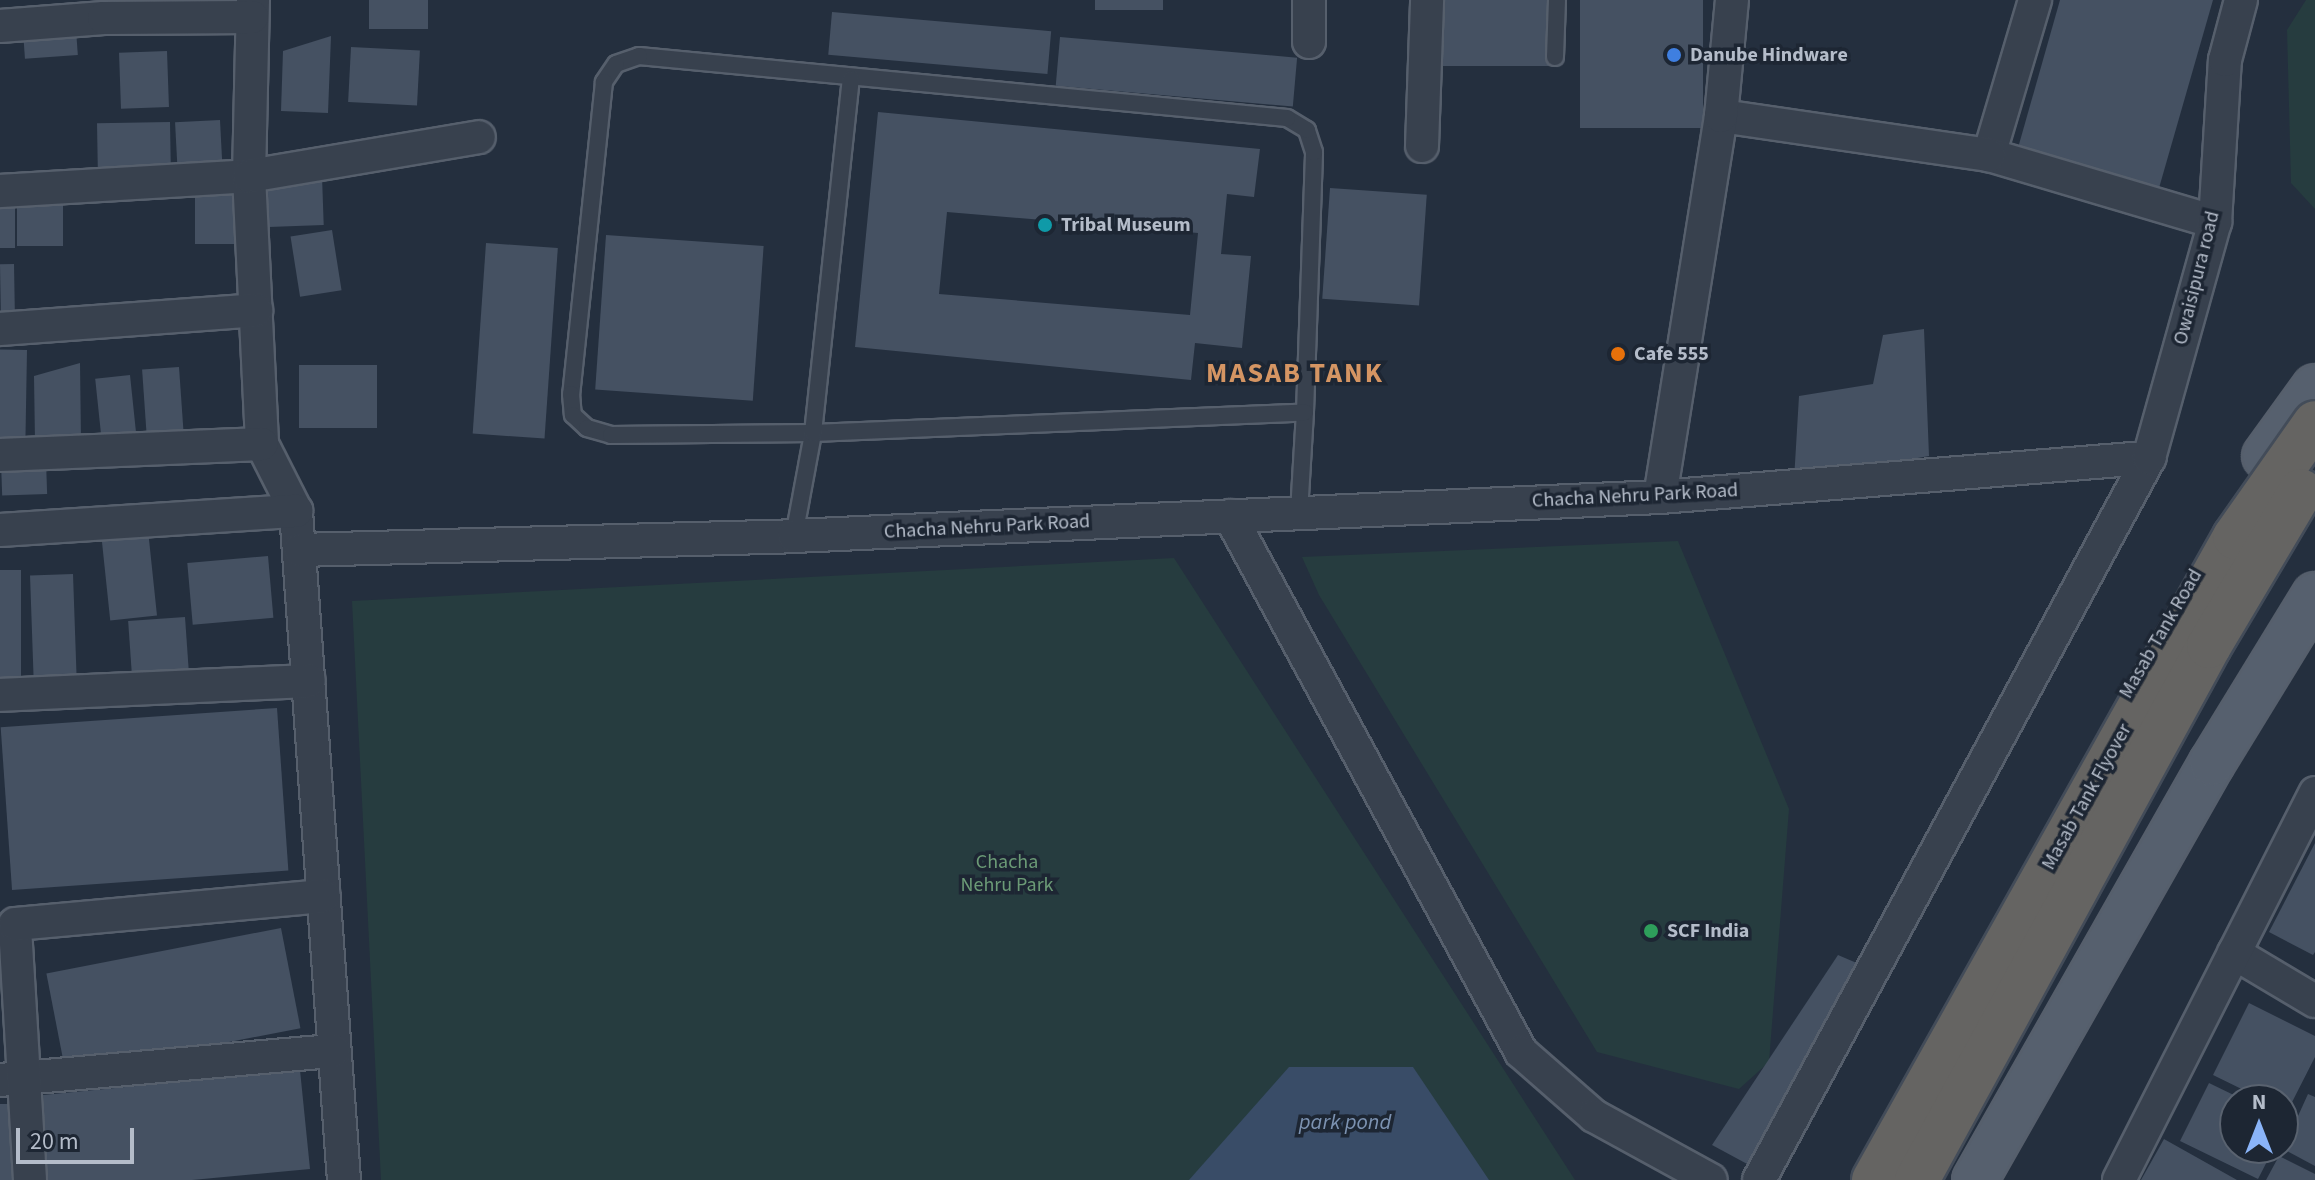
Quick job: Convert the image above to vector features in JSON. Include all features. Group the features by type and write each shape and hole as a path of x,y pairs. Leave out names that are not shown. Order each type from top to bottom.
{"highway":[{"name":"Masab Tank Flyover","path":"1865,1168 2235,537 2315,423"},
{"name":"Masab Tank Flyover","path":"1917,1180 2209,646 2289,507 2315,473"}],"main road":[{"name":"Masab Tank Road","path":"1865,1168 2136,676 2265,457 2315,387"},
{"path":"1975,1180 2212,763 2315,595"},
{"path":"1865,1168 1942,1180"}],"street":[{"path":"1309,0 1309,42"},
{"path":"1422,146 1427,0"},
{"path":"1660,497 1721,116 1732,0"},
{"path":"1989,155 2035,0"},
{"name":"Owaisipura road","path":"2149,458 2215,222 2225,60 2241,0"},
{"path":"0,26 253,9 249,176 262,444 296,511 344,1180"},
{"path":"1721,116 1989,155 2215,222"},
{"path":"0,191 249,176 479,137"},
{"path":"0,329 256,310"},
{"path":"0,455 262,444"},
{"path":"1759,1180 2149,458"},
{"name":"Chacha Nehru Park Road","path":"300,550 794,536 1660,497 2149,458"},
{"path":"0,530 296,511"},
{"path":"1230,516 1408,836 1521,1052 1594,1116 1711,1180"},
{"path":"0,695 309,681"},
{"path":"2119,1180 2315,793"},
{"path":"30,1180 13,1079 7,925 324,896"},
{"path":"2234,953 2315,1001"},
{"path":"13,1079 334,1051"}],"lane":[{"path":"1555,57 1557,0"},
{"path":"1299,513 1305,412 1314,152 1307,130 1287,118 851,79 639,56 616,64 604,82 571,394 573,415 587,428 611,435 813,433 1305,412"},
{"path":"794,536 813,433 851,79"}],"green space":[{"path":"2306,0 2315,0 2315,209 2291,183 2287,30"},
{"name":"SCF India","path":"1678,541 1789,809 1769,1062 1739,1089 1597,1052 1319,595 1302,557"},
{"name":"Chacha Nehru Park","path":"1174,558 1575,1180 381,1180 352,601"}],"water":[{"name":"park pond","path":"1289,1067 1413,1067 1489,1180 1189,1180"}],"building":[{"path":"369,0 428,0 428,29 369,29"},
{"path":"1095,0 1163,0 1163,10 1095,10"},
{"path":"1434,0 1550,0 1550,66 1434,66"},
{"path":"1580,0 1703,0 1703,128 1580,128"},
{"path":"2060,0 2213,0 2157,195 2016,155"},
{"path":"832,12 1051,31 1047,74 828,55"},
{"path":"76,29 78,55 25,59 23,33"},
{"path":"331,36 328,113 281,111 283,51"},
{"path":"1060,37 1297,58 1293,107 1056,86"},
{"path":"351,47 420,51 417,106 348,102"},
{"path":"167,51 169,107 121,109 119,53"},
{"path":"878,112 1260,149 1254,197 1227,194 1221,254 1251,256 1242,348 1195,343 1191,380 855,347","holes":["947,212 1198,233 1190,315 939,294"]},
{"path":"220,120 223,171 178,173 175,122"},
{"path":"170,122 171,177 98,178 97,123"},
{"path":"322,176 324,225 269,227 267,178"},
{"path":"195,187 235,187 235,244 195,244"},
{"path":"1330,188 1427,195 1419,305 1322,299"},
{"path":"17,191 63,191 63,246 17,246"},
{"path":"0,198 15,198 15,248 0,248"},
{"path":"332,230 342,290 300,297 291,237"},
{"path":"606,235 764,246 753,401 595,390"},
{"path":"486,243 558,248 545,439 473,434"},
{"path":"0,264 14,264 15,318 1,318"},
{"path":"1924,329 1929,456 1794,480 1799,396 1873,384 1883,335"},
{"path":"0,350 27,350 25,440 0,440"},
{"path":"80,363 81,442 35,442 34,376"},
{"path":"299,365 377,365 377,428 299,428"},
{"path":"179,367 184,435 147,437 142,370"},
{"path":"130,375 136,437 102,440 95,379"},
{"path":"46,461 47,494 2,496 1,463"},
{"path":"148,530 157,616 110,620 101,535"},
{"path":"268,556 273,618 193,625 187,563"},
{"path":"0,570 21,570 21,689 0,689"},
{"path":"73,574 77,686 34,687 30,576"},
{"path":"185,617 189,674 132,678 128,621"},
{"path":"277,708 288,871 12,890 1,727"},
{"path":"2315,843 2315,952 2313,955 2269,932"},
{"path":"281,928 300,1028 66,1074 46,974"},
{"path":"1838,955 1866,967 1749,1165 1712,1145"},
{"path":"2249,1003 2315,1036 2315,1057 2299,1088 2299,1084 2231,1084 2213,1075"},
{"path":"300,1070 310,1169 192,1180 47,1180 43,1095"},
{"path":"2209,1083 2219,1088 2219,1160 2180,1141"},
{"path":"2308,1094 2315,1097 2315,1166 2299,1158 2299,1114"},
{"path":"0,1104 8,1104 12,1180 0,1180"},
{"path":"2164,1139 2237,1180 2141,1180"},
{"path":"2227,1164 2266,1164 2258,1179"},
{"path":"2275,1164 2295,1164 2315,1174 2315,1180 2266,1180"}],"place":[{"name":"Danube Hindware","path":"1674,55"},
{"name":"Tribal Museum","path":"1045,225"},
{"name":"Cafe 555","path":"1618,354"},
{"name":"SCF India","path":"1651,931"}],"district":[{"name":"MASAB TANK","path":"1295,373"}]}
